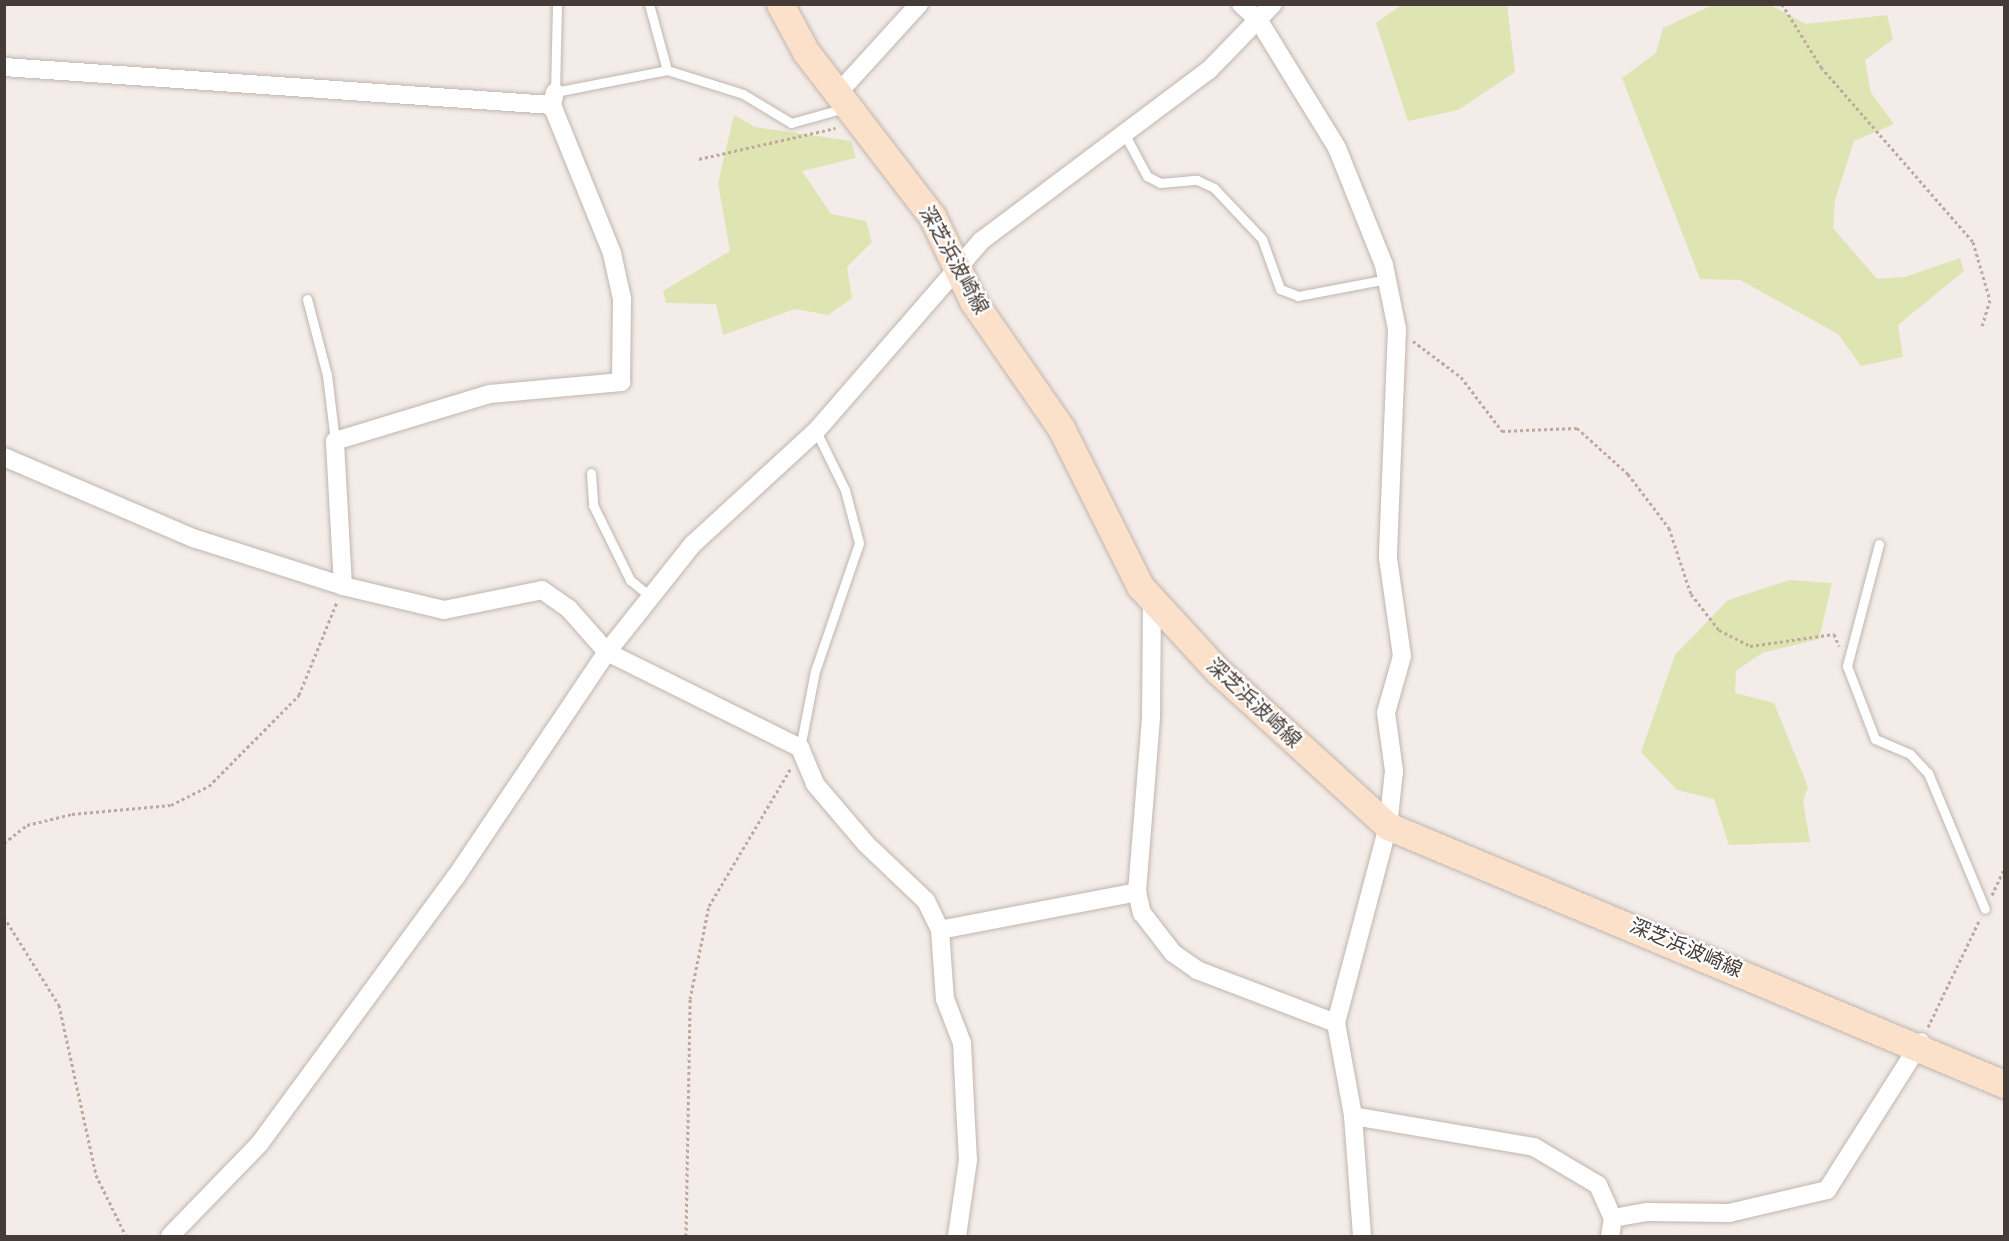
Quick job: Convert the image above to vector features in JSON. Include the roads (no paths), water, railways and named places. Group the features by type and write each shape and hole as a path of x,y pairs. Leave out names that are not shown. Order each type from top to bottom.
{"main road":[{"name":"深芝浜波崎線","path":"780,4 806,51 843,108 933,216 954,268 1061,428 1096,506 1152,601 1217,670 1388,825 1920,1045 2004,1084"}],"street":[{"path":"843,108 919,4"},
{"path":"1241,4 1259,21 1337,148 1387,279 1397,329 1388,558 1402,656 1386,714 1394,771 1388,825 1336,1023 1353,1116 1362,1236"},
{"path":"170,1236 261,1143 455,878 607,652 693,544 816,431 954,268 981,241 1209,70 1273,4"},
{"path":"4,67 554,98 612,253 622,299 621,382 490,394 335,441 344,586"},
{"path":"4,457 193,538 344,586 444,610 542,590 569,609 607,652 801,750 815,784 866,844 926,902 940,930 945,999 962,1043 966,1105 968,1160 957,1236"},
{"path":"1152,601 1150,718 1137,892 1155,933 1197,970 1336,1023"},
{"path":"940,930 1137,892"},
{"path":"1613,1218 1647,1212 1729,1213 1827,1190 1920,1045"},
{"path":"1353,1116 1534,1147 1598,1185 1613,1218 1610,1236"}],"lane":[{"path":"557,4 554,98 667,70 743,94 791,123 843,108"},
{"path":"650,4 667,70"},
{"path":"1125,135 1147,176 1160,183 1197,180 1214,188 1263,239 1280,290 1298,296 1387,279"},
{"path":"307,299 327,375 335,441"},
{"path":"801,750 815,672 859,543 845,490 816,431"},
{"path":"591,473 593,505 630,580 651,597"},
{"path":"1879,544 1847,666 1875,739 1910,754 1928,772 1985,909"}]}
